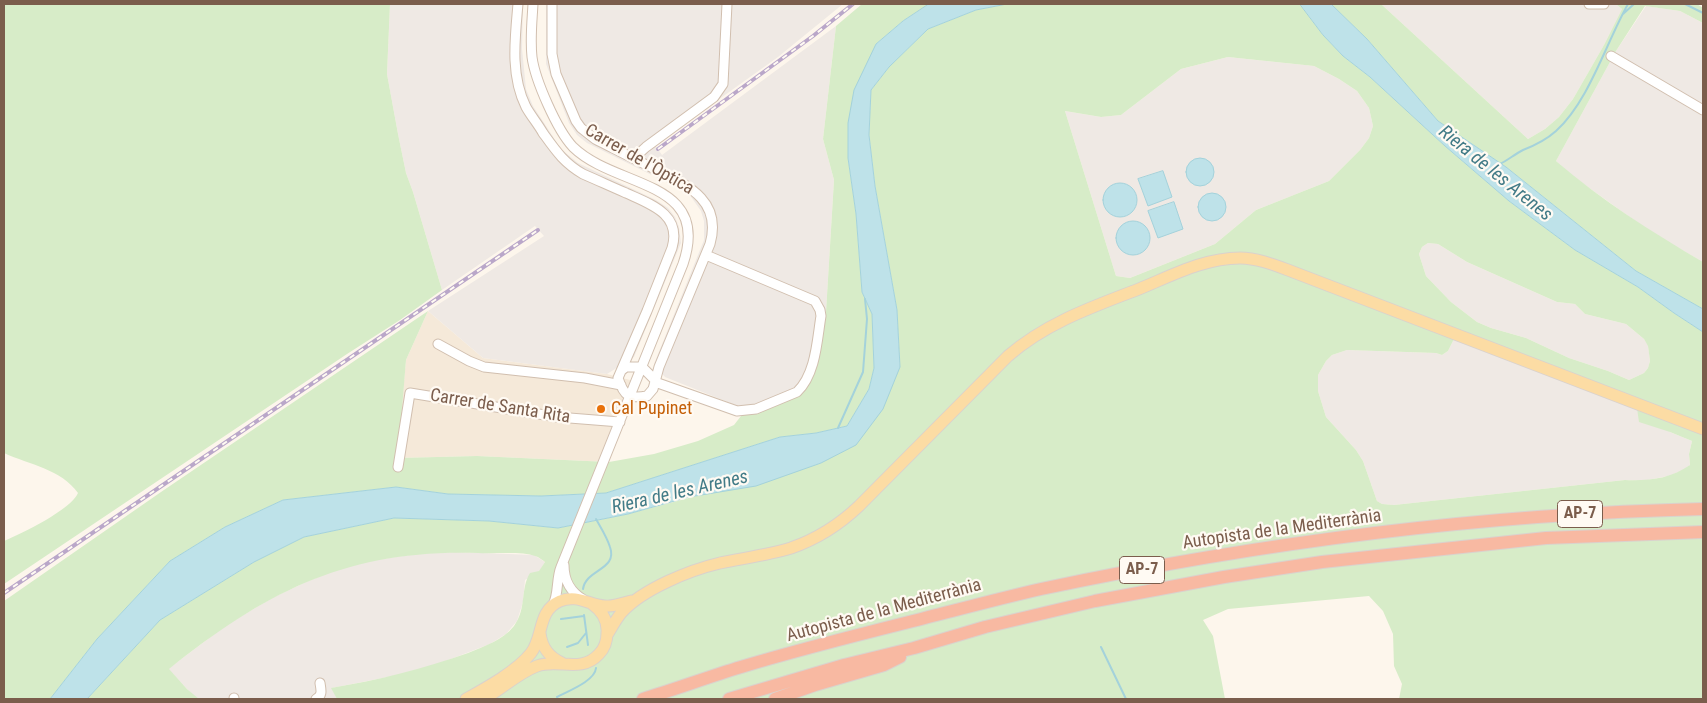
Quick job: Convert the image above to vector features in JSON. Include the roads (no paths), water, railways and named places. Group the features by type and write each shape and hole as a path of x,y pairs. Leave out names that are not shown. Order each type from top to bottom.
{"highway":[{"name":"Autopista de la Mediterrània","path":"643,699 743,666 962,608 1041,589 1205,558 1346,536 1493,520 1626,511 1703,509"},
{"name":"AP-7","path":"729,699 844,665 914,648 985,627 1095,601 1275,569 1440,548 1546,538 1703,532"},
{"path":"775,699 884,665 914,648"}],"main road":[{"path":"484,699 535,667 546,663 578,665 591,661 604,648 607,635 622,612 638,599 668,582 694,570 791,548 826,532 859,506 1008,356 1034,335 1049,326 1102,303 1195,266 1214,261 1239,258 1271,264 1703,429"},
{"path":"466,699 522,662 534,648 544,615 553,605 572,598 610,606 638,599"},
{"path":"587,601 604,616 607,635"},
{"path":"540,626 544,648 551,657 564,664"}],"street":[{"path":"518,4 515,48 520,91 531,114 557,153 568,164 583,174 659,209 670,220 673,227 675,240 620,378 626,394 635,397 647,396 654,389 655,381"},
{"path":"533,4 532,59 546,99 566,138 573,146 592,160 672,200 681,210 687,222 689,240 686,255 559,571 557,593 553,605"},
{"name":"Carrer de l'Òptica","path":"552,4 553,64 576,121 587,134 686,184 702,197 710,211 713,235 655,381"},
{"path":"634,158 660,136 714,97 722,84 727,4"},
{"path":"1589,4 1604,4"},
{"path":"1611,56 1703,110"},
{"path":"632,346 630,356 655,381 728,409 742,411 756,409 797,392 804,383 812,364 821,316 815,302 706,254"},
{"path":"438,344 484,367 605,381 620,378"},
{"path":"620,378 626,367 641,369 659,367"},
{"name":"Carrer de Santa Rita","path":"398,467 410,393 557,417 620,422"},
{"path":"566,555 565,580 573,592 587,601"},
{"path":"316,699 320,697 320,684"}],"water":[{"path":"929,4 1007,4 976,10 928,29 889,67 871,90 869,135 875,186 897,310 900,367 883,409 856,445 821,463 756,486 689,497 628,514 558,528 489,521 394,518 304,537 254,562 160,620 87,699 50,699 97,639 170,561 225,527 283,500 396,487 448,494 541,496 606,493 780,437 816,433 847,426 869,389 874,368 872,314 862,292 856,214 848,158 848,123 854,90 876,44 903,21"},
{"path":"1300,4 1331,4 1367,39 1438,121 1506,167 1636,271 1703,309 1703,332 1638,287 1575,250 1509,201 1445,146 1370,77 1343,56 1323,35"},
{"path":"1200,158 1210,162 1214,172 1210,182 1200,186 1190,182 1186,172 1190,162"},
{"path":"1163,171 1172,197 1148,206 1138,179"},
{"path":"1120,183 1127,184 1132,188 1136,193 1136,207 1132,212 1127,216 1120,217 1113,216 1108,212 1104,207 1103,200 1104,193 1108,188 1113,184"},
{"path":"1212,193 1222,197 1226,207 1222,217 1212,221 1202,217 1198,207 1202,197"},
{"path":"1174,202 1183,229 1158,238 1148,211"},
{"path":"1133,221 1140,222 1145,226 1149,231 1149,245 1145,250 1140,254 1133,255 1126,254 1121,250 1117,245 1116,238 1117,231 1121,226 1126,222"}],"waterway":[{"path":"1500,164 1548,137 1568,119 1596,71 1628,4"},
{"path":"1623,14 1634,4"},
{"path":"1685,4 1703,13"},
{"name":"Riera de les Arenes","path":"838,428 863,372 867,319 865,299"},
{"path":"583,589 585,582 606,565 611,555 610,547 596,519"},
{"path":"584,615 588,645"},
{"path":"561,619 584,616"},
{"path":"567,647 578,643 586,633"},
{"path":"1101,647 1126,699"},
{"path":"557,697 586,681 591,677 596,668"}],"railway":[{"path":"658,149 813,36 853,4"},
{"path":"4,593 538,230"}],"place":[{"name":"Cal Pupinet","path":"601,409"}]}
